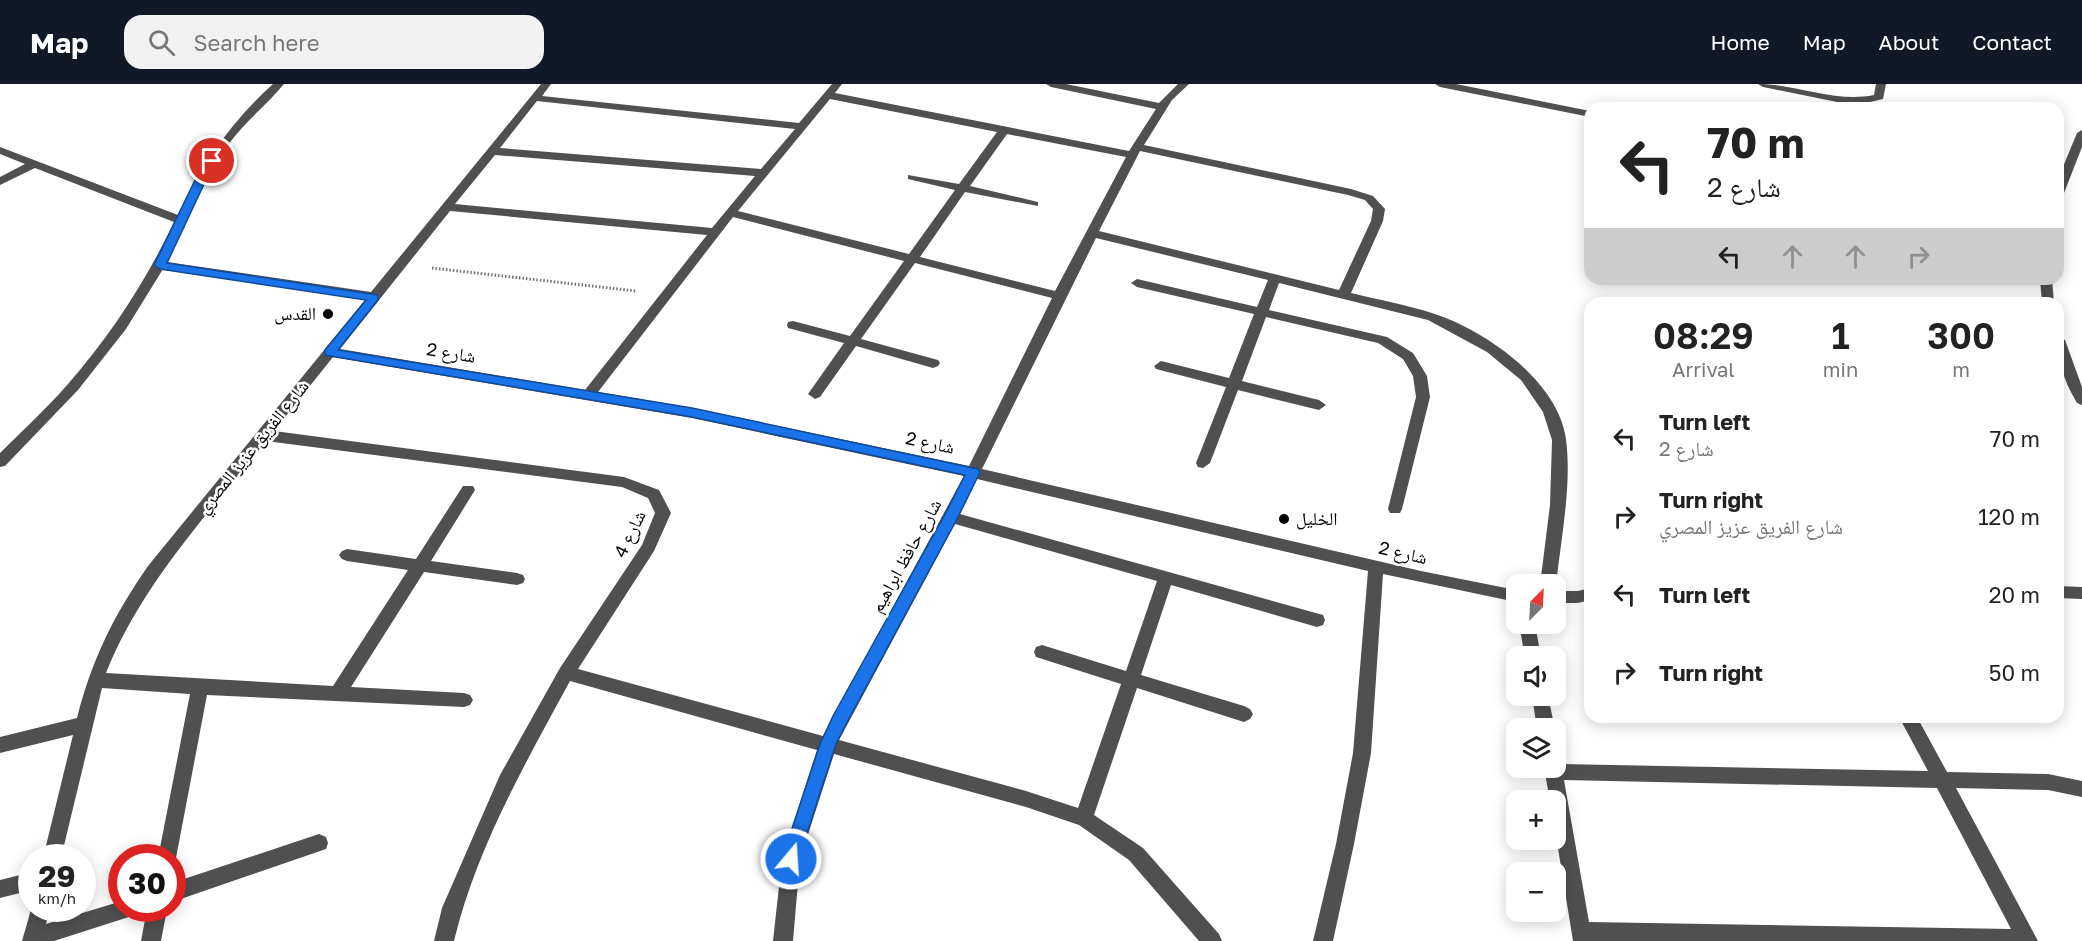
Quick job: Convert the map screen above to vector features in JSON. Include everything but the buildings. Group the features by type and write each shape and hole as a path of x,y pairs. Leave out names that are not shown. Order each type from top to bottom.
{"street":[{"path":"0,462 73,387 121,326 160,265 200,180 224,142 254,106 279,84"},
{"name":"شارع الفريق عزيز المصري","path":"55,844 94,680 110,642 130,605 154,570 546,84"},
{"path":"589,395 715,232 837,84"},
{"path":"1051,84 1162,107"},
{"name":"شارع حافظ ابراهيم","path":"783,941 791,859 828,744 886,633 951,517 1059,296 1135,151 1168,98 1184,84"},
{"path":"1440,84 1584,113"},
{"path":"1763,84 1848,100 1866,101 1879,97 1881,84"},
{"path":"827,95 1351,192 1369,198 1379,209 1377,221 1344,294"},
{"path":"535,98 801,126"},
{"path":"815,394 1004,129"},
{"path":"2064,178 2082,133"},
{"path":"0,150 182,221"},
{"path":"492,151 763,174"},
{"path":"0,182 35,163"},
{"path":"912,177 1034,204"},
{"path":"447,207 715,232"},
{"path":"731,213 1059,296"},
{"path":"1092,233 1432,317 1477,337 1515,365 1543,398 1559,435 1559,473 1549,574"},
{"path":"160,265 374,297"},
{"path":"1203,463 1275,278"},
{"path":"1137,283 1383,340 1408,356 1420,376 1423,397 1395,509"},
{"path":"793,326 933,363"},
{"name":"شارع 2","path":"330,352 692,413 973,472 1376,567 1506,594"},
{"path":"2064,358 2082,400"},
{"path":"1161,366 1319,405"},
{"name":"شارع 4","path":"263,435 624,482 654,494 663,513 650,547 566,673 506,781 452,908 444,941"},
{"path":"338,693 468,490"},
{"path":"951,517 1317,620"},
{"path":"347,555 517,579"},
{"path":"1323,941 1345,844 1362,753 1376,567"},
{"path":"1084,818 1166,578"},
{"path":"2064,592 2082,592"},
{"path":"1566,597 1584,596"},
{"path":"1042,652 1244,714"},
{"path":"566,673 1026,799 1084,818 1136,854 1212,941"},
{"path":"94,680 464,699"},
{"path":"170,844 200,687"},
{"path":"1554,778 1583,937 2027,940 1911,723"},
{"path":"0,745 85,724"},
{"path":"1566,770 2048,782 2082,789"},
{"path":"186,888 319,843"},
{"path":"0,889 18,884"},
{"path":"33,939 108,915"},
{"path":"33,939 37,922"},
{"path":"151,941 155,922"}],"path":[{"path":"400,264 667,295"}],"place":[{"name":"القدس","path":"328,314"},
{"name":"الخليل","path":"1284,519"}],"route":[{"path":"212,161 200,180 160,265 374,297 330,352 692,413 973,472 828,744 791,859"}]}
